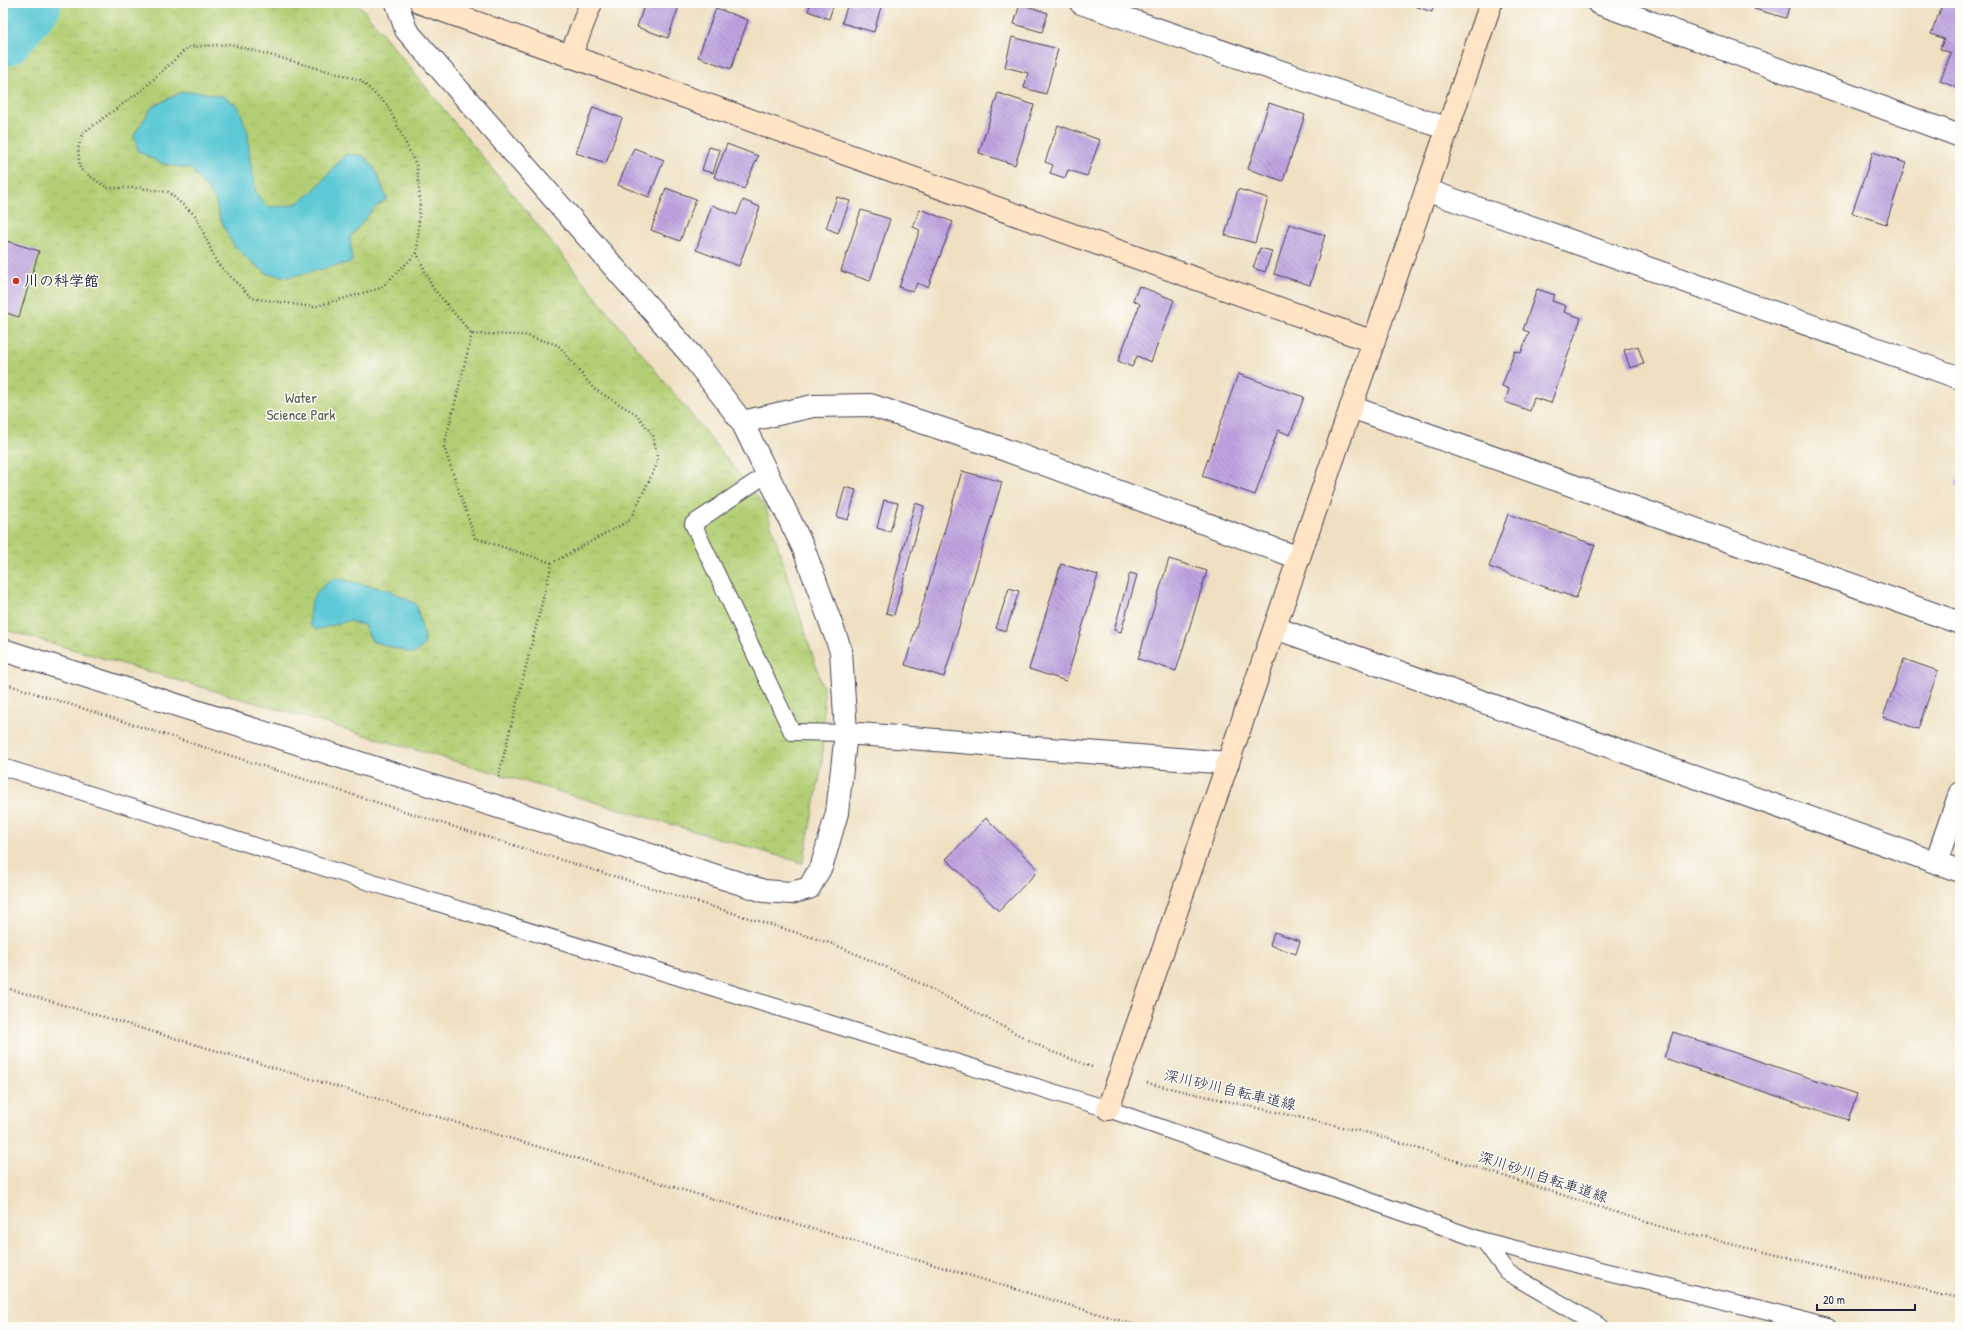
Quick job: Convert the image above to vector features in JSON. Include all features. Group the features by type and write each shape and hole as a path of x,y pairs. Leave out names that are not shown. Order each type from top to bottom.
{"street":[{"path":"3,650 764,891 791,893 809,888 822,865 837,813 846,733 841,651 803,547 742,422 691,355 406,30 397,3"},
{"path":"421,3 456,9 570,57 1374,342"},
{"path":"570,57 591,3"},
{"path":"1081,3 1448,129"},
{"path":"1108,1109 1491,3"},
{"path":"1598,3 1960,136"},
{"path":"1426,190 1960,378"},
{"path":"742,422 813,406 870,405 1000,448 1299,558"},
{"path":"1351,407 1960,623"},
{"path":"1275,628 1960,871"},
{"path":"846,733 1228,763"},
{"path":"1936,862 1960,793"}],"lane":[{"path":"767,474 693,524 792,732 846,733"},
{"path":"3,767 1108,1109 1484,1241 1828,1327"},
{"path":"1484,1241 1507,1272 1601,1327"}],"path":[{"path":"417,253 382,288 328,303 313,307 252,298 216,263 196,216 168,192 140,188 106,188 80,169 78,149 83,133 142,90 188,47 230,44 360,80 388,106 417,167 420,201 417,253 432,287 472,334 524,335 558,345 594,389 636,414 653,435 658,462 630,520 552,563 474,538 444,447 472,334"},
{"path":"491,805 552,563"},
{"name":"深川砂川自転車道線","path":"3,683 440,823 833,944 904,975 1050,1051 1119,1076 1373,1134 1671,1230 1960,1298"},
{"path":"3,986 1142,1327"}],"green space":[{"name":"Water Science Park","path":"3,3 349,3 361,7 765,506 824,691 822,765 803,863 3,629"}],"water":[{"path":"182,92 200,92 224,97 238,106 248,133 250,160 256,193 267,207 289,206 300,201 314,190 346,154 364,156 375,169 387,199 374,208 350,237 352,262 288,277 268,274 249,260 232,243 220,218 215,199 191,169 160,163 138,151 134,135 152,107"},
{"path":"334,578 389,590 416,604 424,636 424,645 414,654 372,641 364,625 348,621 316,630 310,625 311,602 317,592"}],"building":[{"path":"645,3 680,3 668,38 637,27"},
{"path":"811,3 834,3 829,19 808,11"},
{"path":"848,3 882,3 874,32 842,23"},
{"path":"1406,3 1434,3 1432,12"},
{"path":"1756,3 1790,3 1786,18 1754,9"},
{"path":"1943,3 1960,3 1960,89 1940,81 1951,53 1940,49 1944,39 1931,34"},
{"path":"1020,4 1048,13 1042,32 1014,24"},
{"path":"716,8 748,20 731,69 698,57"},
{"path":"1012,37 1058,49 1046,94 1024,88 1028,73 1005,67"},
{"path":"998,93 1034,105 1015,165 979,153"},
{"path":"1269,103 1305,115 1283,181 1248,169"},
{"path":"593,107 622,118 606,163 576,153"},
{"path":"1058,125 1100,140 1087,176 1068,170 1065,178 1050,173 1053,165 1045,162"},
{"path":"727,144 758,156 744,189 714,177"},
{"path":"709,147 720,150 713,173 702,170"},
{"path":"634,148 664,160 649,197 618,185"},
{"path":"1873,152 1906,163 1886,224 1852,213"},
{"path":"666,188 696,199 680,241 651,230"},
{"path":"1238,189 1268,198 1255,243 1225,235"},
{"path":"837,197 850,201 838,233 826,228"},
{"path":"743,200 760,207 739,266 696,250 712,205 737,215"},
{"path":"920,209 953,222 928,287 917,283 913,292 899,287 920,230 913,227"},
{"path":"861,210 890,219 870,281 841,271"},
{"path":"1289,224 1325,235 1310,285 1274,274"},
{"name":"川の科学館","path":"3,240 39,251 19,317 3,312"},
{"path":"1260,248 1272,251 1265,272 1253,268"},
{"path":"1139,286 1174,300 1151,362 1137,356 1132,367 1118,361 1140,304 1133,300"},
{"path":"1537,289 1555,295 1552,301 1566,306 1564,312 1581,318 1551,403 1534,398 1530,411 1505,402 1509,389 1502,386 1515,351 1521,353 1529,332 1523,330"},
{"path":"1638,346 1644,364 1630,368 1624,350"},
{"path":"1238,374 1304,397 1290,435 1278,430 1255,495 1202,476"},
{"path":"962,471 1002,482 944,677 905,665"},
{"path":"1960,471 1960,487 1955,485"},
{"path":"845,487 856,490 848,520 837,517"},
{"path":"884,500 898,503 890,532 877,528"},
{"path":"915,503 924,506 894,615 886,613"},
{"path":"1508,514 1595,545 1576,598 1489,567"},
{"path":"1169,559 1207,571 1176,671 1138,659"},
{"path":"1061,564 1098,575 1066,681 1029,669"},
{"path":"1130,573 1137,575 1121,632 1114,630"},
{"path":"1009,588 1019,591 1006,631 996,628"},
{"path":"1904,659 1938,671 1918,729 1883,717"},
{"path":"986,818 1039,870 999,911 946,859"},
{"path":"1274,932 1300,941 1296,954 1270,945"},
{"path":"1673,1032 1857,1094 1848,1120 1664,1058"}],"waterway":[{"path":"3,37 32,3"}],"place":[{"name":"川の科学館","path":"16,281"}]}
